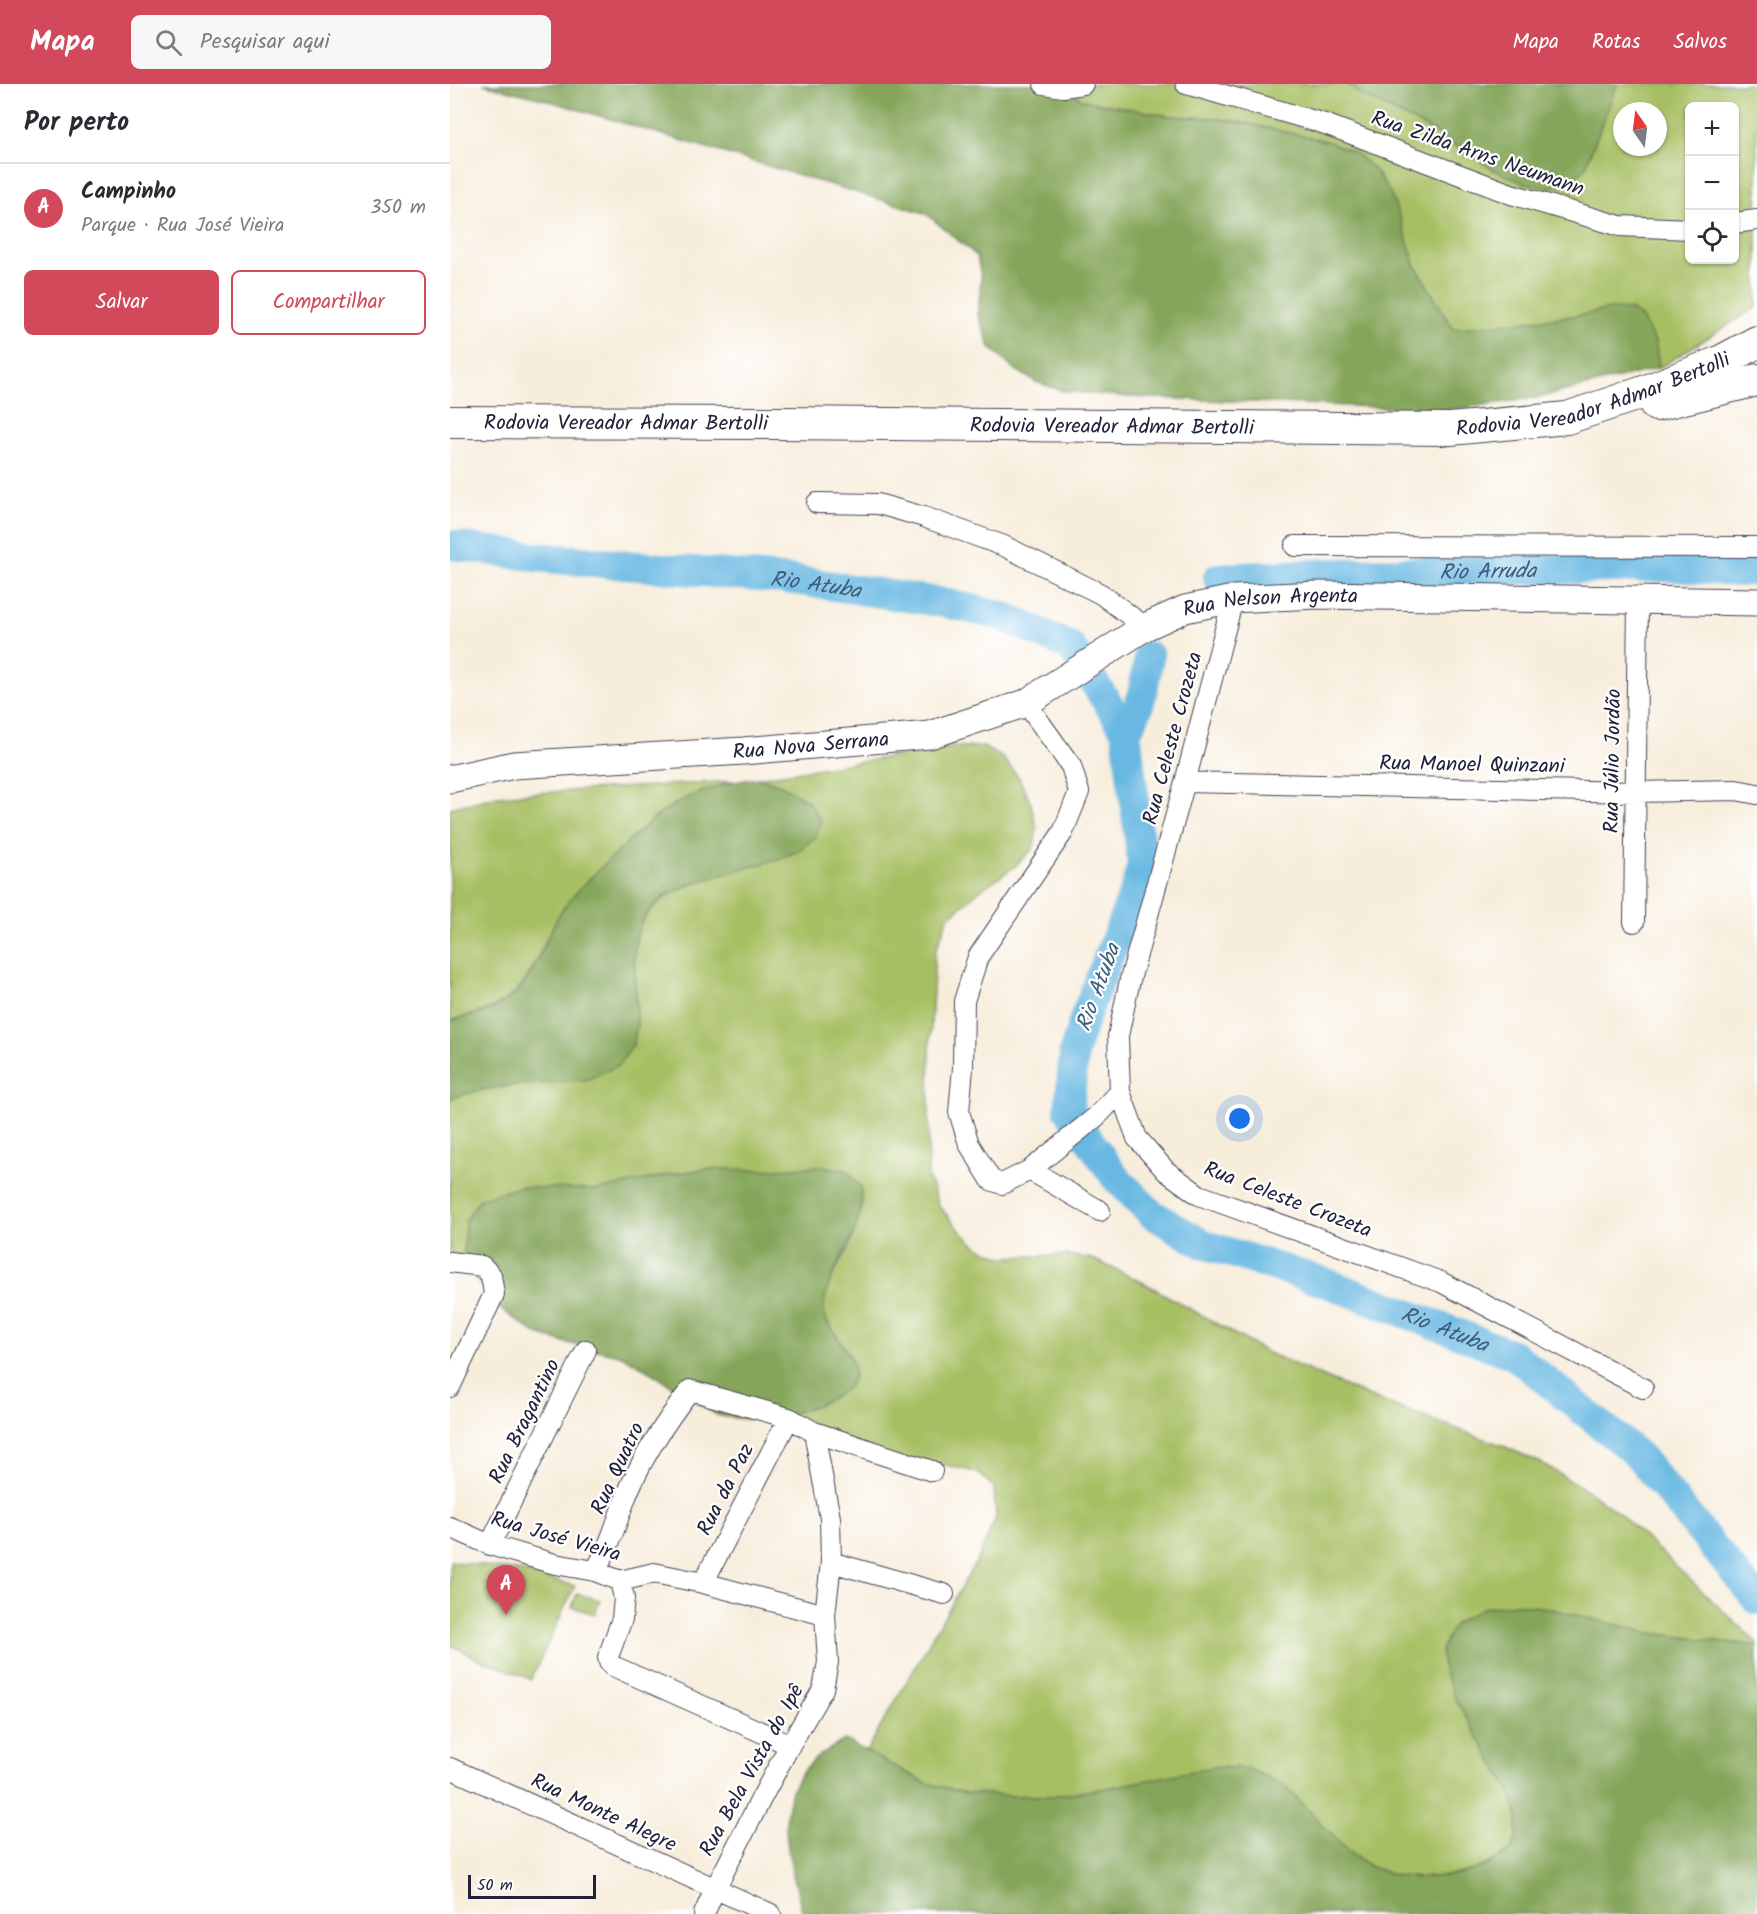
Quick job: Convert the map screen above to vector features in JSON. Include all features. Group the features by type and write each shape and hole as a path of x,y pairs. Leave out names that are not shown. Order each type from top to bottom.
{"highway":[{"name":"Rodovia Vereador Admar Bertolli","path":"450,422 1450,429 1567,418 1644,392 1720,362 1757,342"},
{"path":"1567,418 1638,410 1757,380"}],"main road":[{"name":"Rua Nelson Argenta","path":"1145,627 1185,609 1233,599 1318,595 1757,602"},
{"name":"Rua Nova Serrana","path":"450,779 514,765 743,751 930,735 1035,698 1145,627"}],"street":[{"path":"1044,84 1063,87 1083,84"},
{"name":"Rua Zilda Arns Neumann","path":"1186,84 1325,124 1533,201 1620,226 1685,229"},
{"path":"1739,222 1757,220"},
{"path":"817,503 878,504 924,517 1004,546 1101,594 1145,627"},
{"path":"1295,546 1757,547"},
{"name":"Rua Celeste Crozeta","path":"1233,599 1130,980 1118,1036 1120,1092 1137,1138 1166,1171 1199,1195 1441,1282 1643,1388"},
{"name":"Rua Júlio Jordão","path":"1634,922 1638,601"},
{"path":"1035,698 1071,766 1079,792 1063,832 978,957 964,1001 963,1068 959,1112 969,1144 991,1180 1002,1184 1030,1170 1096,1116 1120,1092"},
{"name":"Rua Manoel Quinzani","path":"1185,782 1635,792 1736,790 1757,794"},
{"path":"1030,1170 1100,1211"},
{"path":"450,1262 482,1266 492,1275 494,1294 450,1387"},
{"name":"Rua Bragantino","path":"489,1545 586,1350"},
{"name":"Rua Quatro","path":"595,1571 606,1553 631,1485 661,1428 690,1390 789,1418"},
{"path":"789,1418 814,1432 932,1471"},
{"name":"Rua da Paz","path":"704,1582 789,1418"},
{"name":"Rua Bela Vista do Ipê","path":"704,1914 790,1745 823,1689 828,1662 825,1615 831,1562 830,1518 814,1432"},
{"name":"Rua José Vieira","path":"450,1527 489,1545 555,1564 595,1571 620,1581 654,1573 704,1582 825,1615"},
{"path":"831,1562 944,1594"},
{"path":"620,1581 624,1598 622,1619 608,1657 613,1666 790,1745"},
{"name":"Rua Monte Alegre","path":"450,1768 771,1914"}],"green space":[{"path":"483,84 1066,84 1082,100 1169,116 1241,122 1326,141 1353,152 1374,169 1390,193 1415,265 1453,329 1582,315 1610,309 1631,310 1641,317 1655,342 1659,368 1541,397 1448,410 1130,397 1063,391 1036,382 1011,367 990,347 978,315 981,276 977,256 925,213 543,99"},
{"path":"1066,84 1349,84 1357,93 1431,130 1496,171 1585,168 1617,84 1757,84 1757,307 1659,368 1655,342 1641,317 1610,309 1582,315 1453,329 1415,265 1401,221 1353,152 1326,141 1241,122 1169,116 1082,100"},
{"path":"1349,84 1617,84 1585,168 1568,184 1546,188 1521,182 1496,171 1431,130 1357,93"},
{"path":"954,747 983,747 1002,757 1019,778 1031,804 1037,830 1033,849 1014,867 979,891 948,918 935,952 930,1045 928,1177 940,1207 963,1234 980,1248 1002,1257 1066,1255 1093,1259 1146,1284 1268,1353 1375,1399 1501,1445 1541,1463 1591,1493 1620,1514 1757,1643 1757,1646 1650,1633 1547,1608 1517,1604 1483,1608 1443,1669 1463,1710 1505,1781 1513,1798 1517,1815 1518,1828 1514,1846 1509,1852 1486,1865 1453,1875 1435,1877 1417,1878 1384,1872 1369,1866 1346,1850 1283,1785 1102,1789 1052,1796 966,1793 926,1783 866,1752 980,1555 996,1517 994,1487 978,1473 947,1465 891,1459 789,1414 823,1403 849,1386 851,1357 826,1319 823,1307 828,1284 849,1247 862,1208 861,1188 761,1170 708,1169 598,1190 519,1187 464,1259 450,1253 450,1098 480,1090 515,1085 633,1045 637,1028 635,949 642,922 655,905 692,884 798,851 781,785 758,778"},
{"path":"758,778 781,785 808,801 821,821 816,837 798,851 778,859 692,883 662,898 645,916 637,932 634,957 637,1024 633,1045 619,1065 586,1080 515,1085 480,1090 450,1098 450,1021 493,1008 517,992 533,969 565,906 592,876 655,818 672,806 703,792"},
{"path":"734,781 701,792 670,807 634,836 566,905 534,966 517,991 484,1011 450,1021 450,808 498,796"},
{"path":"821,1166 846,1170 861,1188 860,1212 856,1225 832,1277 824,1304 827,1322 850,1356 854,1375 850,1384 842,1392 830,1399 785,1415 762,1419 717,1415 636,1363 619,1355 535,1333 499,1308 464,1259 465,1221 480,1199 519,1187 598,1190 708,1169 761,1170"},
{"path":"450,1561 525,1572 575,1586 531,1679 476,1658 450,1644"},
{"path":"577,1594 600,1600 595,1614 572,1607"},
{"path":"1517,1604 1547,1608 1650,1633 1757,1646 1757,1914 803,1914 786,1833 791,1794 800,1776 814,1760 845,1740 926,1783 966,1793 1052,1796 1102,1789 1213,1767 1247,1768 1283,1785 1348,1852 1371,1867 1397,1876 1419,1878 1457,1875 1486,1866 1511,1850 1517,1837 1517,1813 1509,1789 1454,1697 1443,1669 1441,1649 1455,1623 1483,1608"}],"waterway":[{"name":"Rio Atuba","path":"450,545 537,557 794,580 945,603 1002,616 1071,647 1126,731 1142,864 1135,890 1074,1051 1069,1111 1115,1177 1152,1214 1203,1244 1327,1283 1514,1355 1637,1454 1757,1600"},
{"name":"Rio Arruda","path":"1218,578 1341,573 1675,567 1740,572 1757,569"},
{"name":"Rio Arruda","path":"1126,731 1139,705 1149,656"}],"place":[{"name":"Campinho","path":"506,1615"}]}
